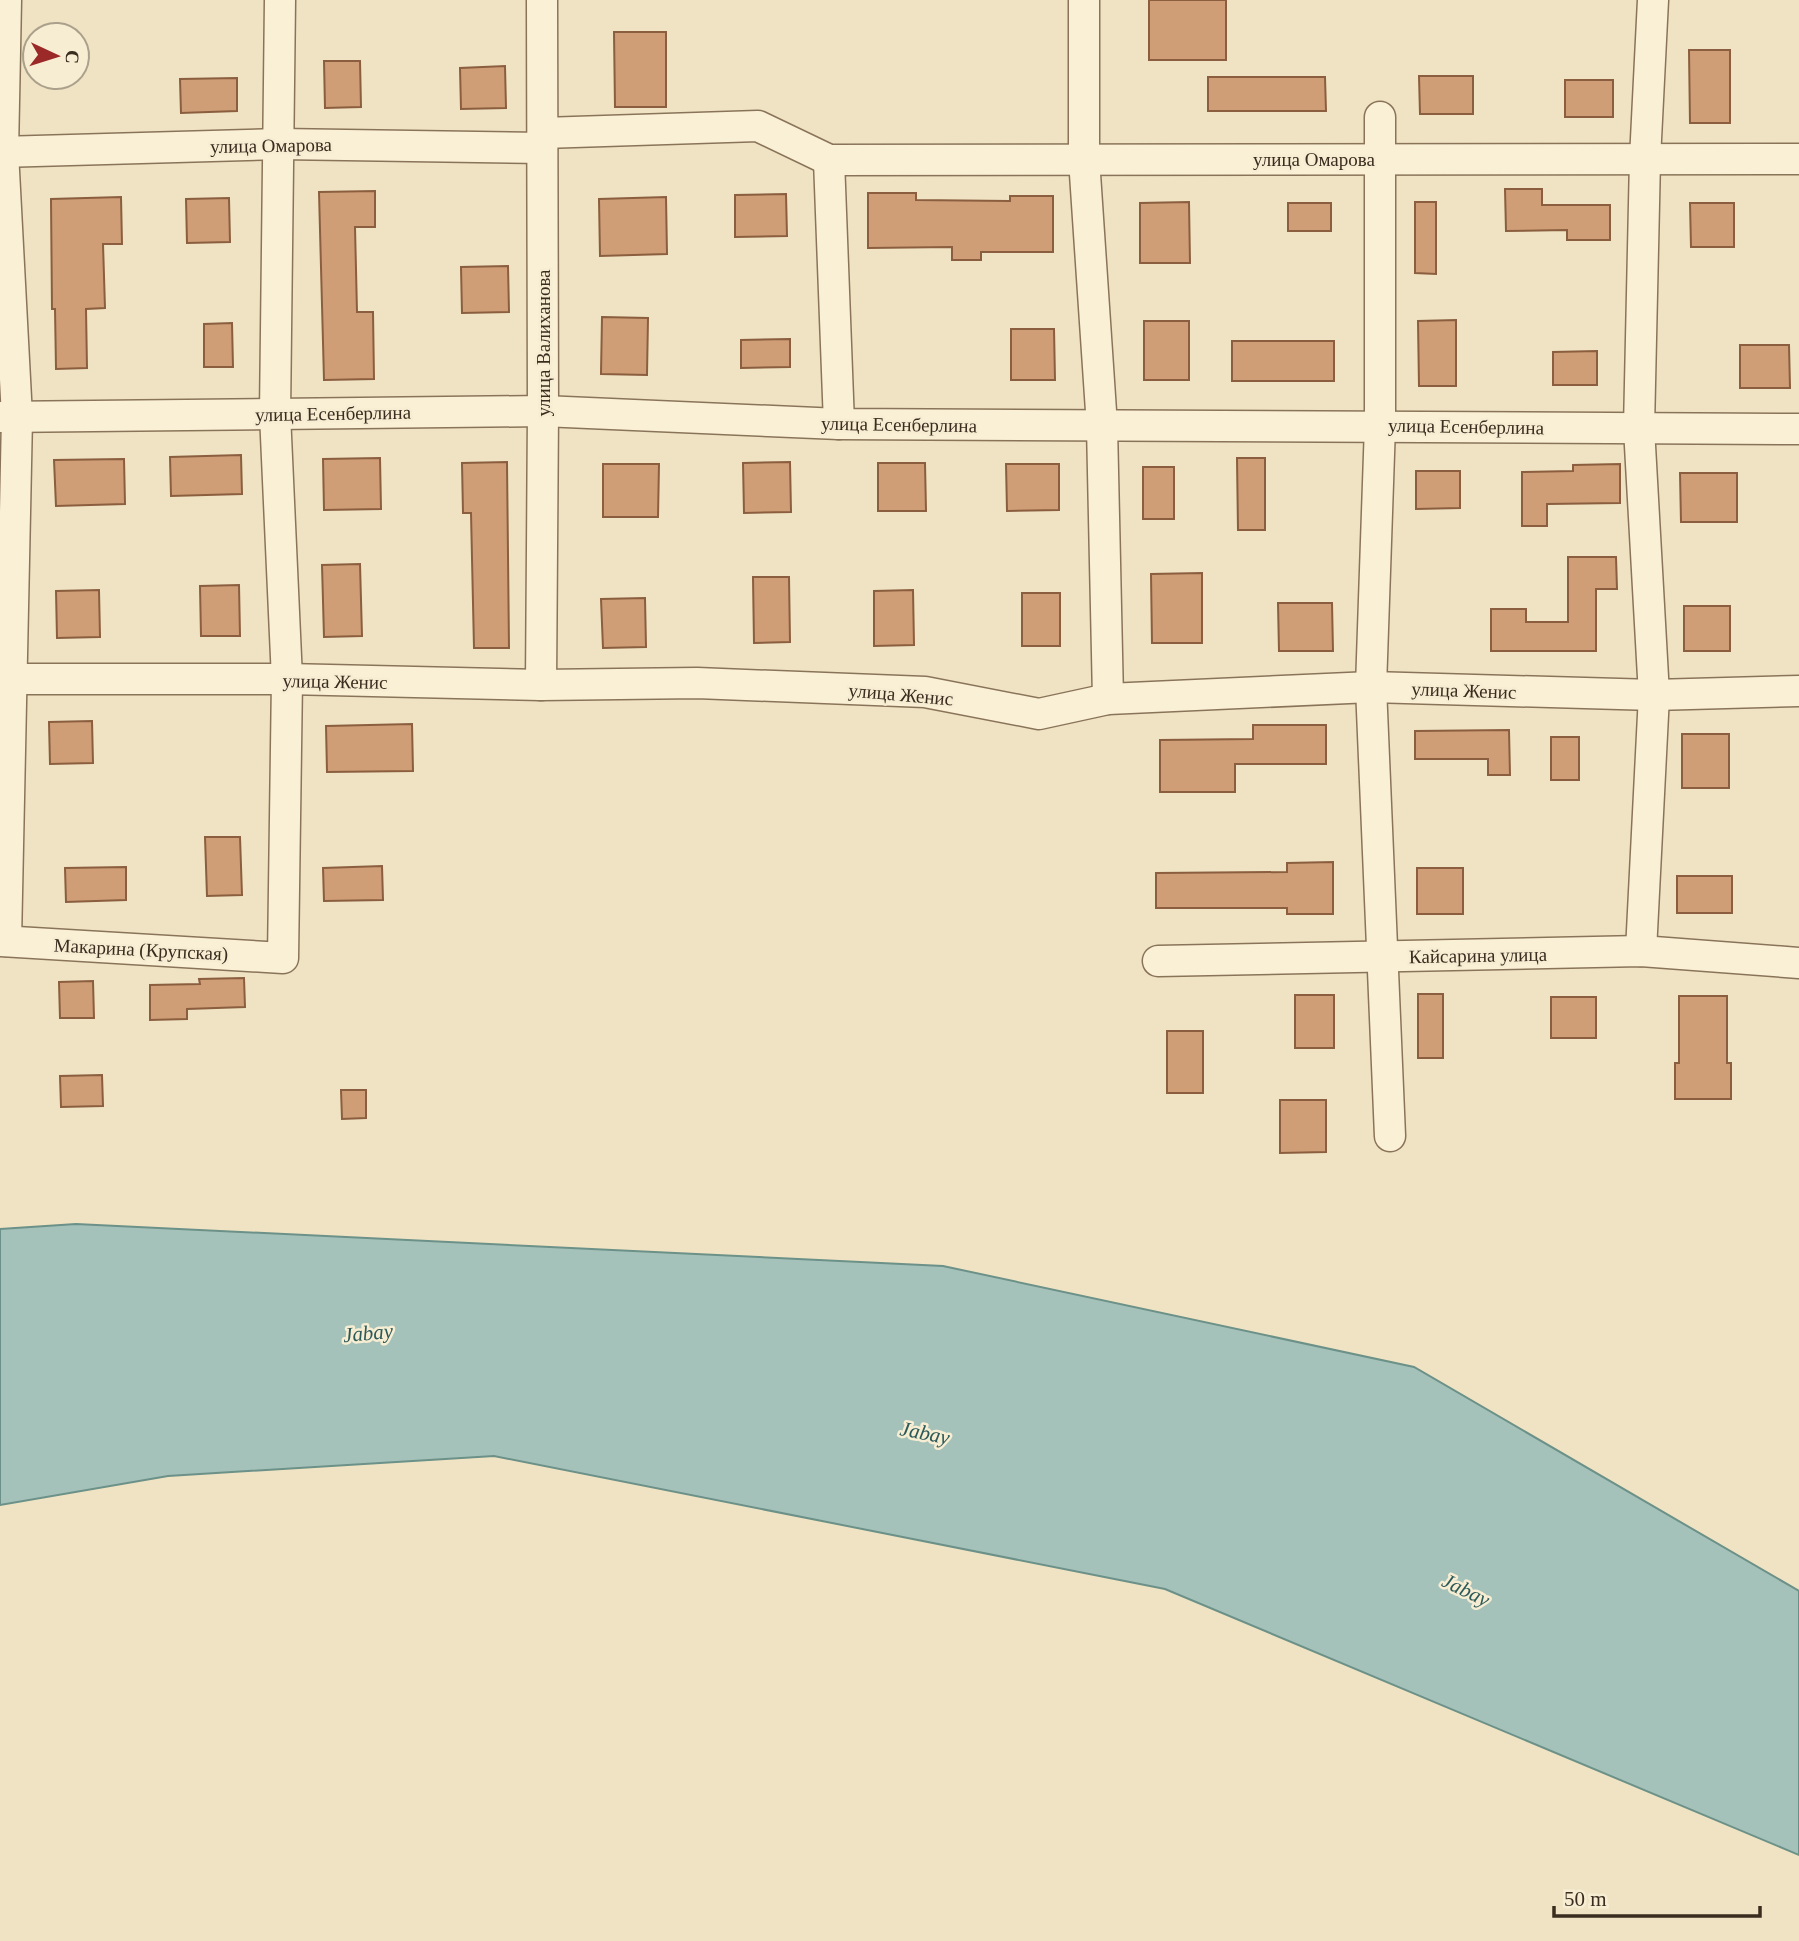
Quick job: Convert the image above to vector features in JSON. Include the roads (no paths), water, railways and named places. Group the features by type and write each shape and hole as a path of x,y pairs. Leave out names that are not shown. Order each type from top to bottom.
{"street":[{"path":"3,941 9,417 2,152 6,0"},
{"path":"280,0 275,414 287,679"},
{"name":"улица Валиханова","path":"541,685 544,411 542,0"},
{"path":"1084,0 1084,159 1102,426 1108,699"},
{"path":"1641,951 1654,695 1639,428 1644,159 1654,0"},
{"path":"1380,117 1380,425 1371,687 1390,1136"},
{"name":"улица Омарова","path":"2,152 279,144 542,141 758,126 829,160 1799,159"},
{"path":"829,160 839,424"},
{"name":"улица Есенберлина","path":"9,417 544,411 839,424 1799,429"},
{"name":"улица Женис","path":"5,679 287,679 541,685 697,683 925,692 1040,714 1108,699 1371,687 1654,695 1799,691"},
{"name":"Макарина (Крупская)","path":"3,941 283,958 287,679"},
{"name":"Кайсарина улица","path":"1158,961 1641,951 1799,963"}],"water":[{"name":"Jabay","path":"76,1224 943,1266 1414,1367 1799,1591 1799,1855 1165,1589 494,1456 168,1476 0,1505 0,1229"}]}
